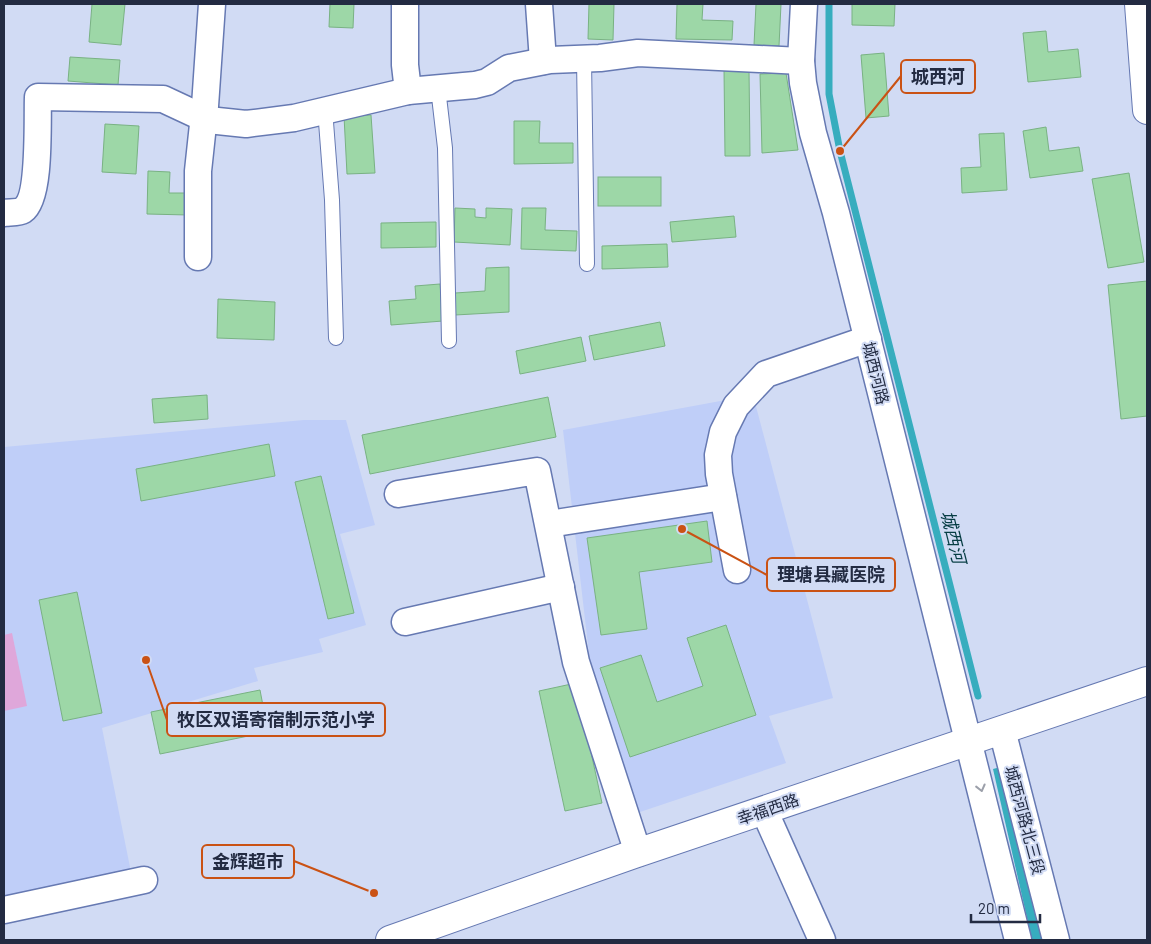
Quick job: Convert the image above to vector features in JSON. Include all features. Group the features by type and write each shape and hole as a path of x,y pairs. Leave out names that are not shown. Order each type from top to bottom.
{"main road":[{"path":"1138,4 1147,110"},
{"name":"幸福西路","path":"390,940 638,853 1147,681"}],"street":[{"path":"198,256 198,171 212,4"},
{"path":"405,4 405,65 408,91"},
{"path":"539,4 543,61"},
{"name":"城西河路","path":"804,4 801,61 806,105 868,339 969,741"},
{"path":"4,213 22,210 30,200 35,177 38,97 163,99 180,105 203,118 221,123 246,124 294,118 325,109 408,91 475,85 487,82 509,68 543,61 638,53 801,61"},
{"path":"737,570 723,497 718,455 723,432 736,406 766,374 868,339"},
{"path":"398,494 537,471 576,662 638,853"},
{"path":"549,524 723,497"},
{"path":"405,622 561,587"},
{"name":"城西河路北三段","path":"1002,730 1056,940"},
{"path":"969,741 1018,940"},
{"path":"764,810 822,940"},
{"path":"4,910 144,880"}],"lane":[{"path":"584,59 586,264"},
{"path":"438,88 445,148 449,341"},
{"path":"325,109 332,200 336,338"}],"shaded area":[{"path":"753,395 833,698 769,716 786,763 634,814 593,688 563,430"},
{"path":"304,420 346,420 375,525 340,534 366,625 319,639 323,652 254,668 258,681 102,728 132,877 4,903 4,447"},
{"path":"12,633 27,706 4,711 4,635"},
{"path":"1008,765 1047,940 1032,940 993,769"}],"building":[{"path":"92,4 125,4 121,45 89,42"},
{"path":"330,4 354,4 353,28 329,27"},
{"path":"589,4 614,4 613,40 588,39"},
{"path":"677,4 703,4 702,20 733,21 732,40 676,39"},
{"path":"756,4 781,4 779,46 754,45"},
{"path":"852,4 895,4 894,26 852,25"},
{"path":"1046,31 1048,52 1078,49 1081,77 1028,82 1023,33"},
{"path":"884,53 889,116 866,118 861,55"},
{"path":"70,57 120,60 118,85 68,81"},
{"path":"724,69 749,69 750,156 725,156"},
{"path":"786,73 798,150 762,153 760,74"},
{"path":"371,115 375,173 347,174 344,116"},
{"path":"514,121 540,121 539,143 573,143 573,163 514,164"},
{"path":"105,124 139,126 136,174 102,172"},
{"path":"1046,127 1049,151 1079,147 1083,171 1030,178 1023,131"},
{"path":"1004,133 1007,190 962,193 961,168 981,167 979,134"},
{"path":"148,171 170,172 169,193 188,193 188,215 147,214"},
{"path":"1129,173 1144,262 1108,268 1092,179"},
{"path":"598,177 661,177 661,206 598,206"},
{"path":"455,208 475,209 475,217 486,218 486,208 512,209 510,245 454,242"},
{"path":"522,208 546,208 545,230 577,231 576,251 521,249"},
{"path":"734,216 736,237 672,242 670,222"},
{"path":"436,222 436,247 381,248 381,223"},
{"path":"667,244 668,267 602,269 602,246"},
{"path":"509,267 509,312 455,315 455,293 485,291 486,268"},
{"path":"1147,281 1147,416 1121,419 1108,285"},
{"path":"440,284 443,321 391,325 389,301 416,299 415,286"},
{"path":"218,299 275,302 274,340 217,338"},
{"path":"660,322 665,346 594,360 589,336"},
{"path":"581,337 586,361 520,374 516,351"},
{"path":"207,395 208,419 154,423 152,399"},
{"path":"548,397 556,437 370,474 362,435"},
{"path":"269,444 275,476 141,501 136,469"},
{"path":"321,476 354,613 328,619 295,482"},
{"path":"707,521 712,562 639,572 647,629 601,635 587,538"},
{"path":"77,592 102,713 63,721 39,600"},
{"path":"726,625 756,715 630,757 600,668 641,655 657,702 703,686 687,638"},
{"path":"576,683 602,803 565,811 539,691"},
{"path":"260,690 268,732 160,754 151,712"}],"waterway":[{"name":"城西河","path":"829,4 829,94 840,151 978,696"}],"place":[{"name":"城西河","path":"840,151"},
{"name":"理塘县藏医院","path":"682,529"},
{"name":"牧区双语寄宿制示范小学","path":"146,660"},
{"name":"金辉超市","path":"374,893"}]}
